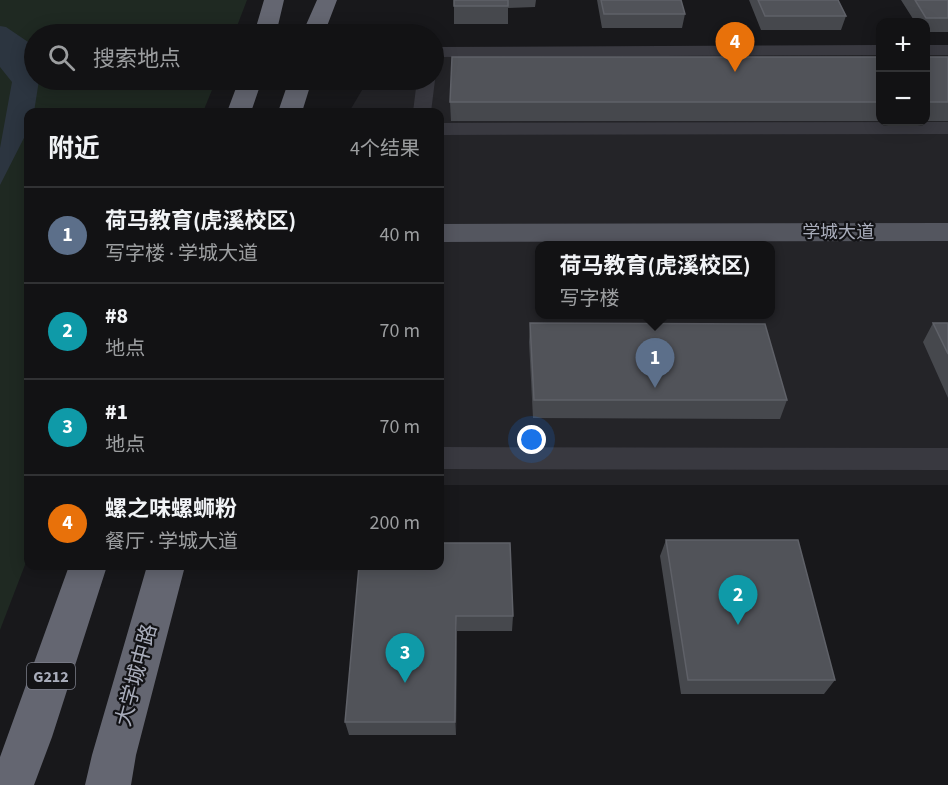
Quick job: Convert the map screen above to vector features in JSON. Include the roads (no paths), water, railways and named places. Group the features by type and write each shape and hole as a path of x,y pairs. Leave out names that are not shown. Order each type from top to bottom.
{"highway":[{"path":"268,24 274,0"},
{"path":"317,24 327,0"},
{"path":"240,108 247,90"},
{"path":"291,108 297,90"},
{"name":"G212","path":"11,785 30,737 87,570"},
{"name":"大学城中路","path":"108,785 114,755 165,570"}],"main road":[{"name":"学城大道","path":"444,215 948,215"},
{"name":"学城大道","path":"444,233 948,232"}],"lane":[{"path":"444,52 876,50"},
{"path":"930,50 948,50"},
{"path":"423,108 425,90"},
{"path":"444,129 948,128"},
{"path":"444,458 948,459"}],"water":[{"path":"0,26 6,27 24,39 24,90 37,90 35,108 24,108 24,138 0,185 0,148 12,82 0,67"}],"place":[{"name":"螺之味螺蛳粉","path":"735,72"},
{"name":"荷马教育(虎溪校区)","path":"655,388"},
{"name":"#8","path":"738,625"},
{"name":"#1","path":"405,683"}]}
